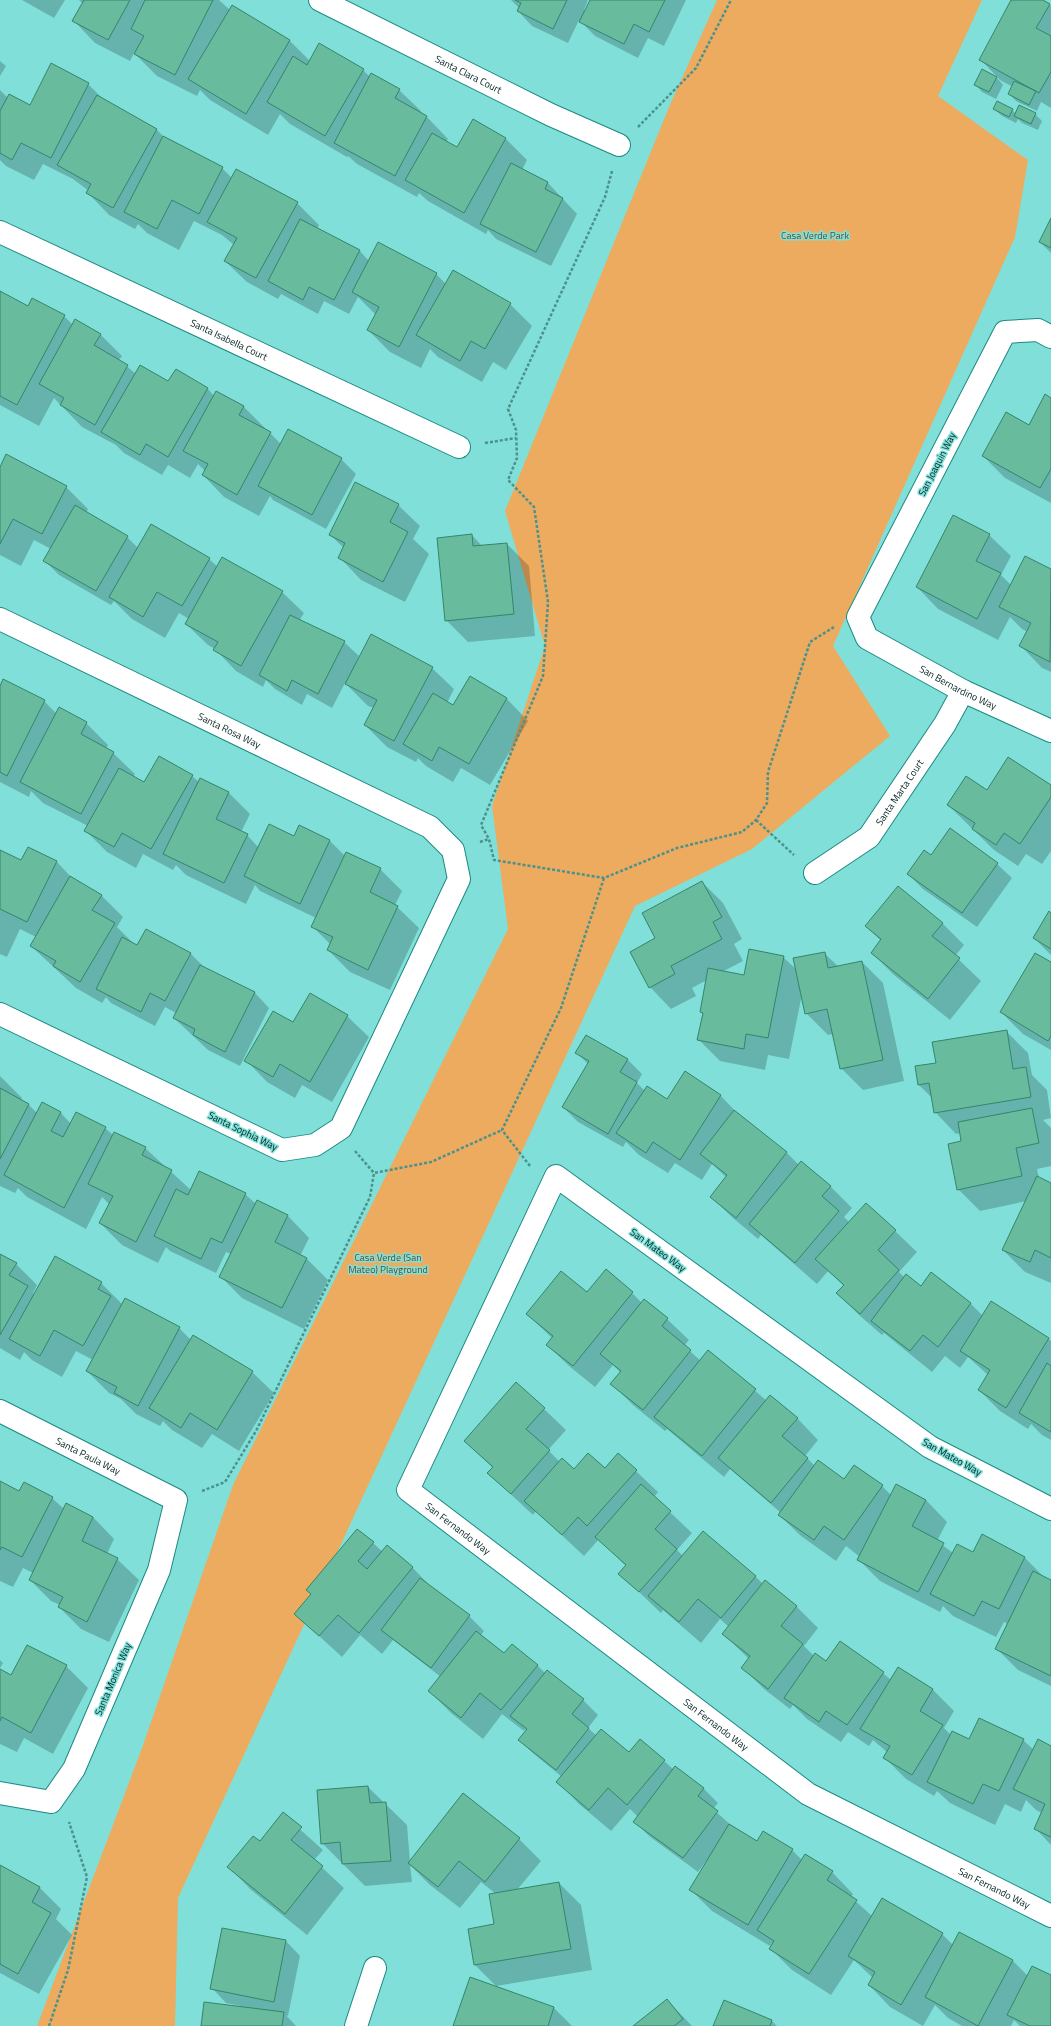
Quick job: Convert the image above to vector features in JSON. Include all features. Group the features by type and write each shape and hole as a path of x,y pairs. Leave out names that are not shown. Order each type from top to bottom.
{"street":[{"name":"Santa Clara Court","path":"320,0 552,115 619,145"},
{"name":"Santa Isabella Court","path":"0,232 459,447"},
{"name":"San Joaquin Way","path":"858,617 1005,332 1038,330 1051,337"},
{"name":"San Bernardino Way","path":"858,617 867,638 964,691 1051,731"},
{"name":"Santa Rosa Way","path":"0,619 430,827 453,850"},
{"name":"Santa Marta Court","path":"815,873 869,837 945,724 964,691"},
{"name":"Santa Sophia Way","path":"0,1014 282,1150 315,1145 341,1128 456,886 459,879 453,850"},
{"name":"San Mateo Way","path":"408,1490 556,1176 930,1447 1051,1509"},
{"name":"Santa Paula Way","path":"0,1411 176,1500"},
{"name":"San Fernando Way","path":"408,1490 808,1794 1051,1916"},
{"name":"Santa Monica Way","path":"51,1802 74,1769 159,1570 176,1500"},
{"path":"0,1793 51,1802"},
{"path":"356,2026 375,1968"}],"path":[{"path":"731,0 696,68 619,145 605,197 508,409 516,430 517,458 508,480 534,507 548,602 543,676 481,825 489,839 494,860 604,878 677,848 742,832 756,820 767,803 768,772 810,642 829,630 858,617"},
{"path":"756,820 815,873"},
{"path":"176,1500 225,1482 256,1431 364,1211 370,1197 374,1174 431,1162 502,1130 561,1008 604,878"},
{"path":"502,1130 549,1191"},
{"path":"49,2026 68,1970 87,1877 70,1824 51,1802"}],"green space":[{"name":"Casa Verde Park","path":"717,0 982,0 938,96 1028,160 1015,237 833,646 890,736 752,849 635,906 178,1898 175,2026 37,2026 142,1748 233,1485 508,929 492,806 545,646 505,511 669,107"}],"building":[{"path":"84,0 130,0 108,40 72,21"},
{"path":"145,0 213,0 175,75 134,54 144,36 131,29"},
{"path":"515,0 567,0 553,29 517,11 521,3"},
{"path":"590,0 665,0 649,32 634,24 624,44 579,22"},
{"path":"1011,0 1043,0 1050,4 1036,28 1051,36 1051,72 1039,93 979,60"},
{"path":"232,5 290,40 246,114 188,79"},
{"path":"319,43 364,69 325,136 267,102 293,56 307,65"},
{"path":"51,63 89,83 51,158 21,143 12,160 0,153 0,111 9,94 30,105"},
{"path":"982,69 997,77 989,92 974,85"},
{"path":"371,73 400,89 395,98 427,116 395,176 334,143"},
{"path":"1014,81 1036,91 1029,105 1008,94"},
{"path":"97,95 157,129 113,208 86,193 91,184 57,165"},
{"path":"997,101 1013,109 1009,117 993,109"},
{"path":"1019,105 1036,113 1031,124 1014,116"},
{"path":"473,119 506,138 464,213 405,180 432,133 457,147"},
{"path":"163,136 223,167 199,214 172,200 157,229 124,212"},
{"path":"511,163 548,182 545,189 563,198 536,252 480,224"},
{"path":"236,169 298,202 256,278 224,261 237,238 207,222"},
{"path":"1051,218 1051,248 1039,242"},
{"path":"300,219 360,250 334,300 309,287 303,300 268,281"},
{"path":"378,242 437,273 399,347 367,330 379,307 352,292"},
{"path":"453,270 511,303 485,349 471,341 460,361 416,335"},
{"path":"0,291 28,306 32,298 65,315 17,405 0,396"},
{"path":"75,319 101,334 94,345 128,365 95,425 60,405 64,398 39,384"},
{"path":"140,365 168,381 176,369 208,388 168,457 146,444 140,455 101,432"},
{"path":"216,391 244,406 239,415 271,432 237,495 202,475 208,464 183,451"},
{"path":"1045,394 1051,398 1051,469 1040,488 982,456 1006,412 1029,425"},
{"path":"288,429 342,458 312,515 258,486"},
{"path":"6,454 67,486 42,534 13,519 0,544 0,467"},
{"path":"355,482 399,504 390,522 408,532 383,582 338,558 345,543 329,535"},
{"path":"75,505 128,536 96,591 43,561"},
{"path":"953,515 990,534 976,561 1001,573 977,619 916,587"},
{"path":"151,524 210,558 182,606 157,592 143,617 109,597"},
{"path":"472,534 473,546 507,543 514,614 445,621 437,538"},
{"path":"1025,556 1051,569 1050,662 1019,646 1031,623 999,607"},
{"path":"222,557 283,591 241,666 213,650 218,642 185,624"},
{"path":"290,615 345,641 318,694 292,680 287,691 259,675"},
{"path":"371,634 433,667 394,741 364,725 377,700 345,684"},
{"path":"470,676 507,698 469,764 439,747 432,761 403,744 433,693 453,705"},
{"path":"3,679 45,700 7,776 0,772 0,686"},
{"path":"59,707 87,722 81,734 114,752 81,814 20,782"},
{"path":"159,756 193,775 151,849 122,833 114,847 84,831 119,768 144,782"},
{"path":"1008,757 1051,785 1051,797 1020,844 1004,833 996,845 972,829 975,823 947,805 966,776 987,790"},
{"path":"200,778 229,792 216,819 248,834 224,883 163,854"},
{"path":"269,824 294,836 299,825 330,840 300,904 244,876"},
{"path":"950,828 998,863 962,913 907,874 924,850 931,855"},
{"path":"28,847 57,861 27,922 0,909 0,850 21,860"},
{"path":"346,852 381,868 370,892 398,906 368,970 327,950 333,937 311,927"},
{"path":"70,876 102,895 92,910 115,923 80,982 53,966 56,961 30,946"},
{"path":"702,881 722,917 713,922 722,939 671,966 675,974 649,988 630,952 655,938 642,913"},
{"path":"898,886 943,923 932,936 960,958 928,999 871,953 881,939 865,926"},
{"path":"1049,911 1051,913 1051,949 1033,938"},
{"path":"146,929 191,953 165,1001 150,993 141,1012 96,989 122,937 137,945"},
{"path":"749,949 784,956 768,1038 746,1034 744,1049 697,1040 703,1013 700,1012 708,968 744,975"},
{"path":"825,952 828,968 862,961 883,1060 840,1069 827,1009 805,1014 793,958"},
{"path":"1035,953 1051,962 1051,1036 1048,1041 1000,1012"},
{"path":"200,965 255,992 225,1052 193,1035 195,1029 173,1018"},
{"path":"310,993 348,1015 310,1082 280,1064 273,1077 244,1061 273,1011 293,1022"},
{"path":"1007,1030 1013,1069 1026,1067 1031,1097 934,1113 929,1083 918,1085 915,1066 936,1063 932,1042"},
{"path":"586,1035 628,1059 620,1072 637,1082 608,1134 562,1107 589,1061 575,1053"},
{"path":"685,1071 721,1095 680,1160 653,1142 646,1153 616,1133 647,1086 667,1099"},
{"path":"0,1088 29,1104 0,1159"},
{"path":"42,1102 61,1112 51,1131 63,1137 76,1112 106,1127 64,1208 4,1175"},
{"path":"1032,1108 1039,1143 1016,1148 1022,1176 957,1190 948,1144 961,1141 958,1122"},
{"path":"734,1110 787,1152 736,1218 710,1197 727,1175 700,1154"},
{"path":"114,1132 146,1147 142,1155 172,1170 136,1242 99,1223 113,1196 88,1184"},
{"path":"801,1161 831,1186 822,1196 839,1211 795,1263 749,1224"},
{"path":"199,1171 246,1193 222,1243 211,1238 201,1259 154,1236 176,1189 188,1195"},
{"path":"1037,1176 1051,1183 1051,1258 1035,1250 1030,1262 1002,1250"},
{"path":"257,1200 288,1215 275,1242 307,1258 282,1308 219,1277"},
{"path":"866,1203 896,1230 878,1250 899,1270 860,1314 836,1293 844,1285 815,1259"},
{"path":"0,1254 17,1263 9,1275 28,1286 0,1335"},
{"path":"55,1256 102,1282 98,1289 111,1296 83,1346 54,1330 40,1356 9,1339"},
{"path":"606,1269 633,1292 573,1366 546,1345 553,1336 526,1314 561,1271 587,1292"},
{"path":"931,1272 971,1303 938,1347 923,1335 910,1351 871,1321 906,1274 921,1286"},
{"path":"125,1298 180,1327 138,1406 114,1393 117,1387 86,1371"},
{"path":"644,1299 668,1318 662,1326 691,1350 643,1410 610,1384 621,1371 600,1354"},
{"path":"991,1301 1049,1338 1006,1408 978,1390 990,1370 960,1351"},
{"path":"193,1335 253,1371 217,1430 190,1413 181,1428 149,1408"},
{"path":"708,1350 756,1389 702,1456 654,1417"},
{"path":"1047,1363 1051,1366 1051,1432 1019,1413"},
{"path":"516,1382 545,1408 526,1429 550,1450 511,1494 487,1473 493,1467 464,1441"},
{"path":"770,1395 798,1418 782,1436 808,1458 771,1503 718,1458"},
{"path":"588,1453 605,1468 618,1453 637,1470 587,1526 578,1517 562,1535 524,1501 562,1458 574,1469"},
{"path":"818,1460 844,1479 854,1465 883,1485 844,1540 824,1526 814,1540 778,1515"},
{"path":"0,1481 19,1491 24,1482 53,1497 22,1557 2,1547 0,1550"},
{"path":"641,1484 671,1511 655,1529 677,1549 639,1592 618,1574 626,1565 595,1537"},
{"path":"896,1484 926,1500 912,1526 944,1543 918,1592 857,1560"},
{"path":"66,1503 93,1517 82,1541 118,1558 87,1622 58,1607 63,1597 29,1580"},
{"path":"357,1529 374,1542 358,1561 367,1569 387,1545 413,1567 359,1633 338,1615 319,1636 294,1614 311,1594 306,1590"},
{"path":"703,1531 756,1576 721,1618 698,1599 679,1622 648,1596"},
{"path":"982,1534 1025,1557 999,1609 982,1601 974,1616 930,1594 957,1544 973,1552"},
{"path":"1033,1571 1051,1580 1051,1676 995,1649"},
{"path":"420,1578 470,1615 431,1668 381,1630"},
{"path":"765,1580 797,1606 781,1626 803,1644 768,1689 741,1668 750,1656 722,1634"},
{"path":"476,1631 504,1653 512,1644 538,1665 501,1710 480,1693 461,1718 428,1691"},
{"path":"840,1641 884,1672 847,1725 826,1711 819,1722 784,1698 815,1653 826,1661"},
{"path":"27,1645 67,1665 31,1733 2,1717 0,1721 0,1669 11,1675"},
{"path":"898,1667 933,1689 920,1711 943,1725 912,1775 883,1758 890,1746 860,1729"},
{"path":"547,1670 584,1699 572,1714 589,1728 556,1770 518,1740 527,1729 510,1716"},
{"path":"979,1718 1024,1739 999,1791 983,1784 973,1804 927,1782 952,1731 969,1739"},
{"path":"601,1729 629,1752 640,1739 665,1760 627,1805 608,1788 589,1810 556,1782"},
{"path":"1038,1739 1051,1746 1051,1837 1034,1829 1045,1804 1013,1789"},
{"path":"675,1766 704,1788 698,1796 718,1811 683,1858 633,1822"},
{"path":"368,1786 370,1803 386,1802 391,1861 342,1864 340,1842 321,1844 317,1790"},
{"path":"463,1793 520,1838 485,1882 459,1861 438,1887 408,1863"},
{"path":"283,1812 302,1827 291,1840 323,1866 285,1914 227,1867 253,1836 260,1841"},
{"path":"729,1824 757,1841 763,1831 793,1849 748,1925 689,1890"},
{"path":"805,1854 833,1871 827,1880 857,1900 809,1974 769,1949 774,1941 757,1930"},
{"path":"0,1865 40,1887 32,1902 51,1913 18,1974 0,1964"},
{"path":"559,1882 571,1949 474,1965 468,1929 494,1924 489,1894"},
{"path":"882,1898 943,1933 901,2005 868,1985 875,1972 848,1956"},
{"path":"222,1928 286,1940 274,2002 210,1989"},
{"path":"959,1932 1013,1960 978,2026 925,1997"},
{"path":"1032,1966 1051,1975 1051,2026 1030,2026 1007,2015"},
{"path":"470,1977 554,2007 548,2026 453,2026"},
{"path":"667,1999 683,2019 674,2026 633,2026"},
{"path":"724,2000 772,2020 770,2026 713,2026"},
{"path":"204,2002 284,2012 282,2026 201,2026"}],"park label":[{"name":"Casa Verde (San Mateo) Playground","path":"388,1262"}]}
